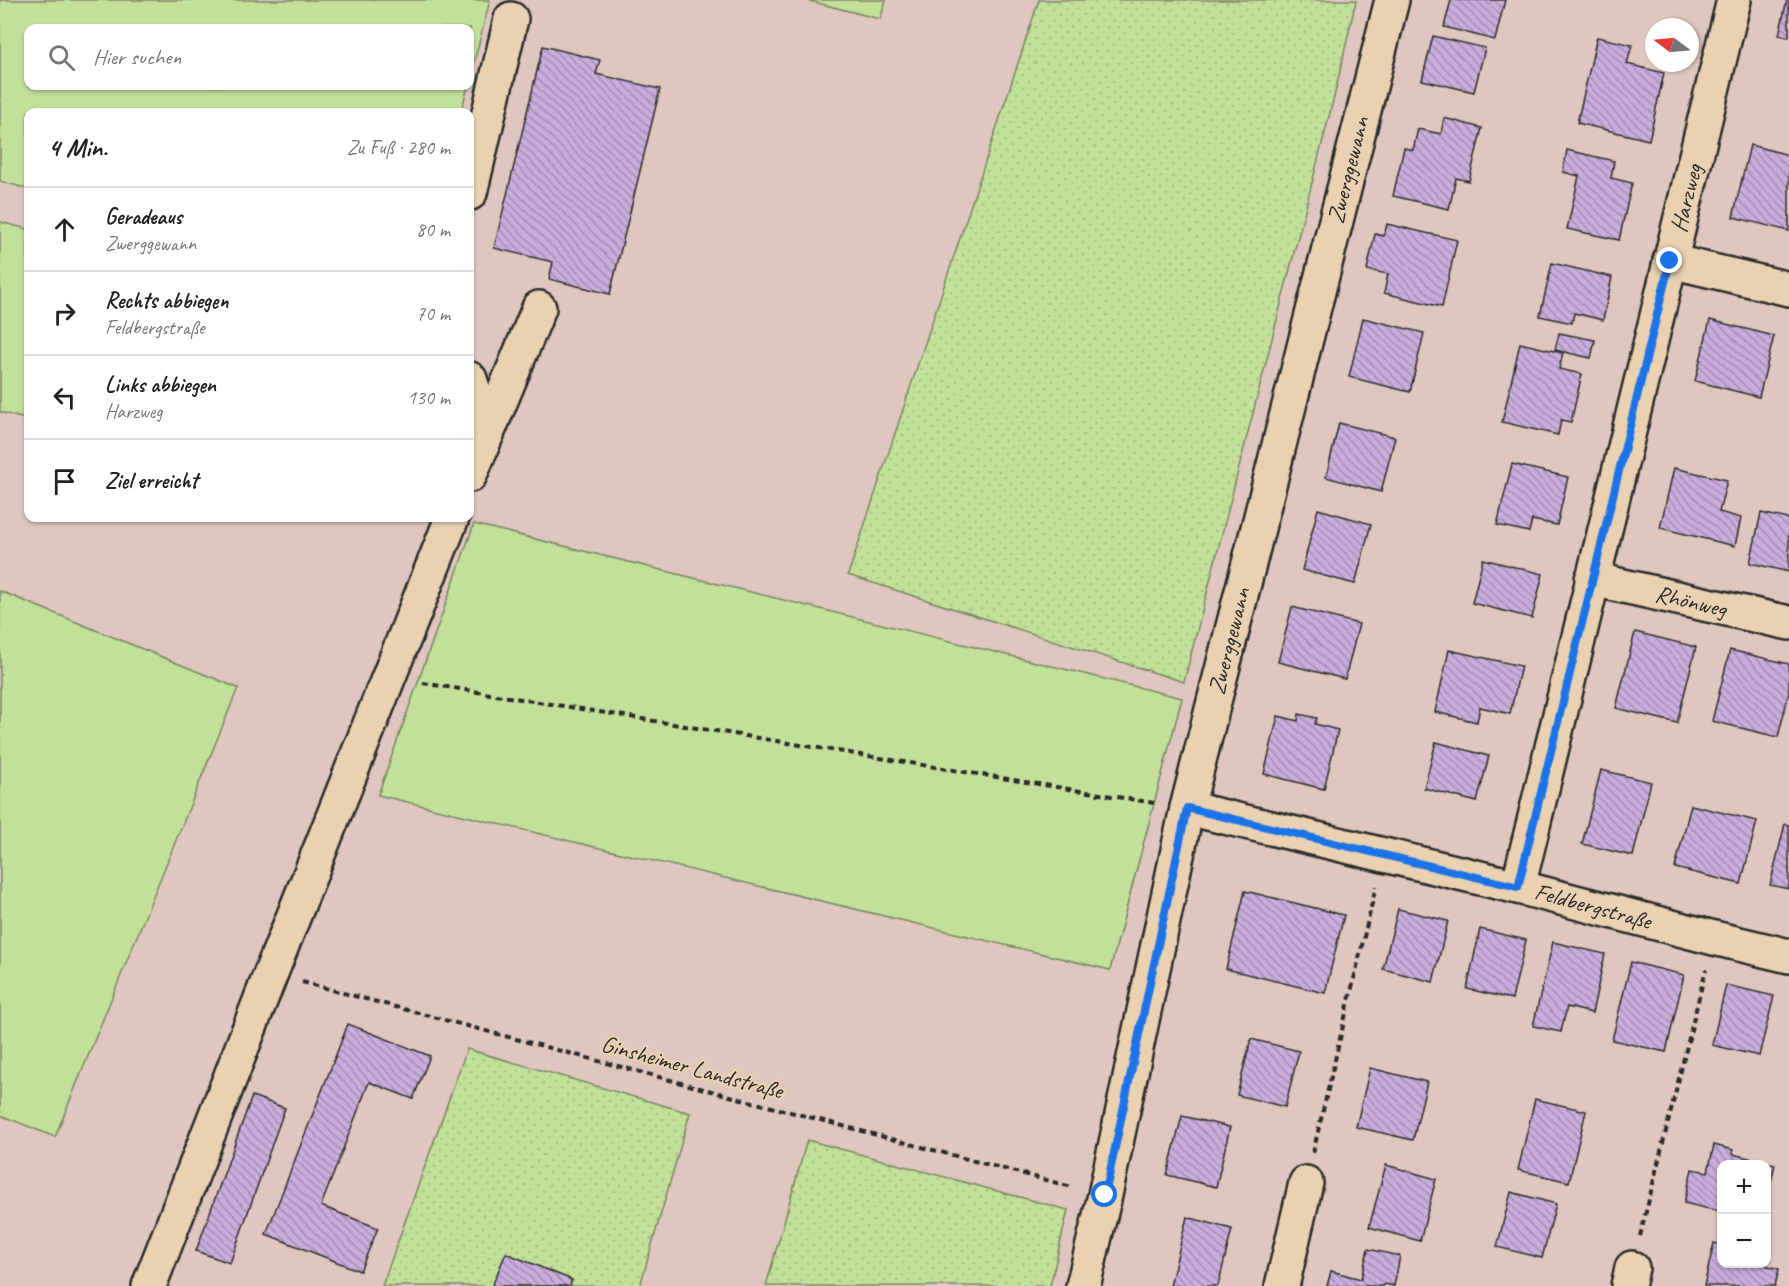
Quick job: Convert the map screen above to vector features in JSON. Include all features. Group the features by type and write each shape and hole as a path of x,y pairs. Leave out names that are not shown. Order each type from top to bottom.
{"street":[{"name":"Zwerggewann","path":"1083,1286 1105,1195 1187,808 1392,0"},
{"name":"Harzweg","path":"1518,887 1734,0"},
{"path":"474,176 511,19"},
{"path":"1670,261 1789,289"},
{"path":"474,465 539,308"},
{"path":"474,392 487,433"},
{"path":"149,1286 450,522"},
{"name":"Rhönweg","path":"1592,579 1789,623"},
{"name":"Feldbergstraße","path":"1187,808 1518,887 1789,956"},
{"path":"1282,1286 1306,1183"}],"path":[{"path":"423,683 1187,808"},
{"path":"1306,1183 1383,855"},
{"path":"1630,1277 1714,938"},
{"name":"Ginsheimer Landstraße","path":"271,973 1105,1195"}],"green space":[{"path":"0,0 490,0 474,62 474,24 24,24 24,90 467,90 462,108 24,108 24,188 0,181"},
{"path":"806,0 886,0 880,19"},
{"path":"1039,0 1356,0 1335,93 1184,682 848,575"},
{"path":"0,222 24,228 24,419 0,412"},
{"path":"474,524 1182,698 1110,970 378,795"},
{"path":"0,591 238,688 55,1137 0,1115"},
{"path":"467,1049 690,1113 640,1286 382,1286"},
{"path":"807,1140 1068,1210 1050,1286 766,1286"}],"building":[{"path":"1451,0 1505,0 1495,40 1444,27"},
{"path":"1787,0 1789,0 1789,37 1779,35"},
{"path":"1433,36 1485,48 1474,92 1422,80"},
{"path":"1597,37 1632,45 1627,64 1645,68 1645,72 1664,73 1649,140 1577,123"},
{"path":"543,46 600,60 596,74 660,89 610,294 549,279 553,262 494,248"},
{"path":"1444,118 1482,128 1469,181 1456,178 1449,209 1393,196 1404,148 1413,150 1418,129 1441,134"},
{"path":"1750,145 1789,155 1789,231 1733,217"},
{"path":"1567,150 1614,161 1611,178 1632,183 1619,240 1567,229 1579,176 1563,172"},
{"path":"1387,224 1457,240 1442,307 1384,293 1388,274 1367,270 1375,234 1384,236"},
{"path":"1552,263 1612,277 1603,320 1574,313 1572,323 1540,316"},
{"path":"1363,318 1424,333 1410,392 1349,377"},
{"path":"1710,320 1774,336 1759,397 1695,381"},
{"path":"1559,333 1595,340 1591,358 1555,350"},
{"path":"1520,343 1563,353 1559,369 1582,374 1571,422 1561,420 1558,435 1502,422"},
{"path":"1339,423 1395,437 1381,492 1326,477"},
{"path":"1512,464 1568,477 1557,525 1532,520 1529,532 1497,525"},
{"path":"1674,468 1727,480 1719,512 1741,518 1735,546 1660,528"},
{"path":"1318,509 1371,524 1355,584 1302,570"},
{"path":"1761,513 1789,519 1789,572 1750,563"},
{"path":"1483,559 1543,574 1532,618 1472,603"},
{"path":"1292,607 1359,624 1345,679 1278,662"},
{"path":"1635,632 1696,647 1677,723 1616,708"},
{"path":"1449,650 1521,666 1510,714 1480,707 1477,722 1435,712"},
{"path":"1730,650 1789,664 1789,692 1778,737 1712,721"},
{"path":"1299,714 1317,718 1315,724 1338,730 1324,789 1264,774 1278,716 1298,721"},
{"path":"1436,742 1489,756 1477,802 1424,788"},
{"path":"1601,770 1651,782 1633,856 1582,844"},
{"path":"1691,805 1757,821 1741,884 1675,868"},
{"path":"1785,824 1789,825 1789,889 1770,885"},
{"path":"1245,891 1344,915 1325,993 1226,969"},
{"path":"1398,909 1448,921 1433,982 1383,969"},
{"path":"1480,929 1526,940 1512,999 1467,989"},
{"path":"1553,942 1605,954 1592,1013 1567,1007 1561,1032 1533,1026"},
{"path":"1631,962 1684,975 1666,1052 1612,1040"},
{"path":"1726,985 1774,996 1759,1056 1712,1045"},
{"path":"348,1024 430,1056 413,1099 369,1082 321,1206 378,1228 360,1271 266,1234"},
{"path":"1251,1039 1299,1051 1285,1107 1237,1095"},
{"path":"1370,1068 1427,1082 1413,1140 1356,1127"},
{"path":"252,1096 285,1108 230,1263 196,1251"},
{"path":"1535,1099 1586,1111 1569,1182 1518,1170"},
{"path":"1182,1116 1230,1127 1216,1187 1167,1175"},
{"path":"1714,1145 1733,1150 1732,1154 1758,1160 1717,1160 1717,1211 1684,1203 1692,1169 1708,1172"},
{"path":"1771,1163 1775,1164 1771,1181"},
{"path":"1386,1165 1436,1179 1420,1241 1369,1227"},
{"path":"1511,1192 1556,1204 1542,1258 1497,1247"},
{"path":"1187,1217 1232,1229 1218,1286 1170,1286"},
{"path":"1714,1243 1717,1244 1717,1268 1771,1267 1779,1269 1775,1286 1704,1286"},
{"path":"1368,1249 1400,1256 1394,1286 1384,1284 1383,1286 1327,1286 1331,1271 1361,1279"},
{"path":"506,1253 572,1280 570,1286 492,1286"}],"route":[{"path":"1105,1195 1187,808 1518,887 1670,261"}]}
